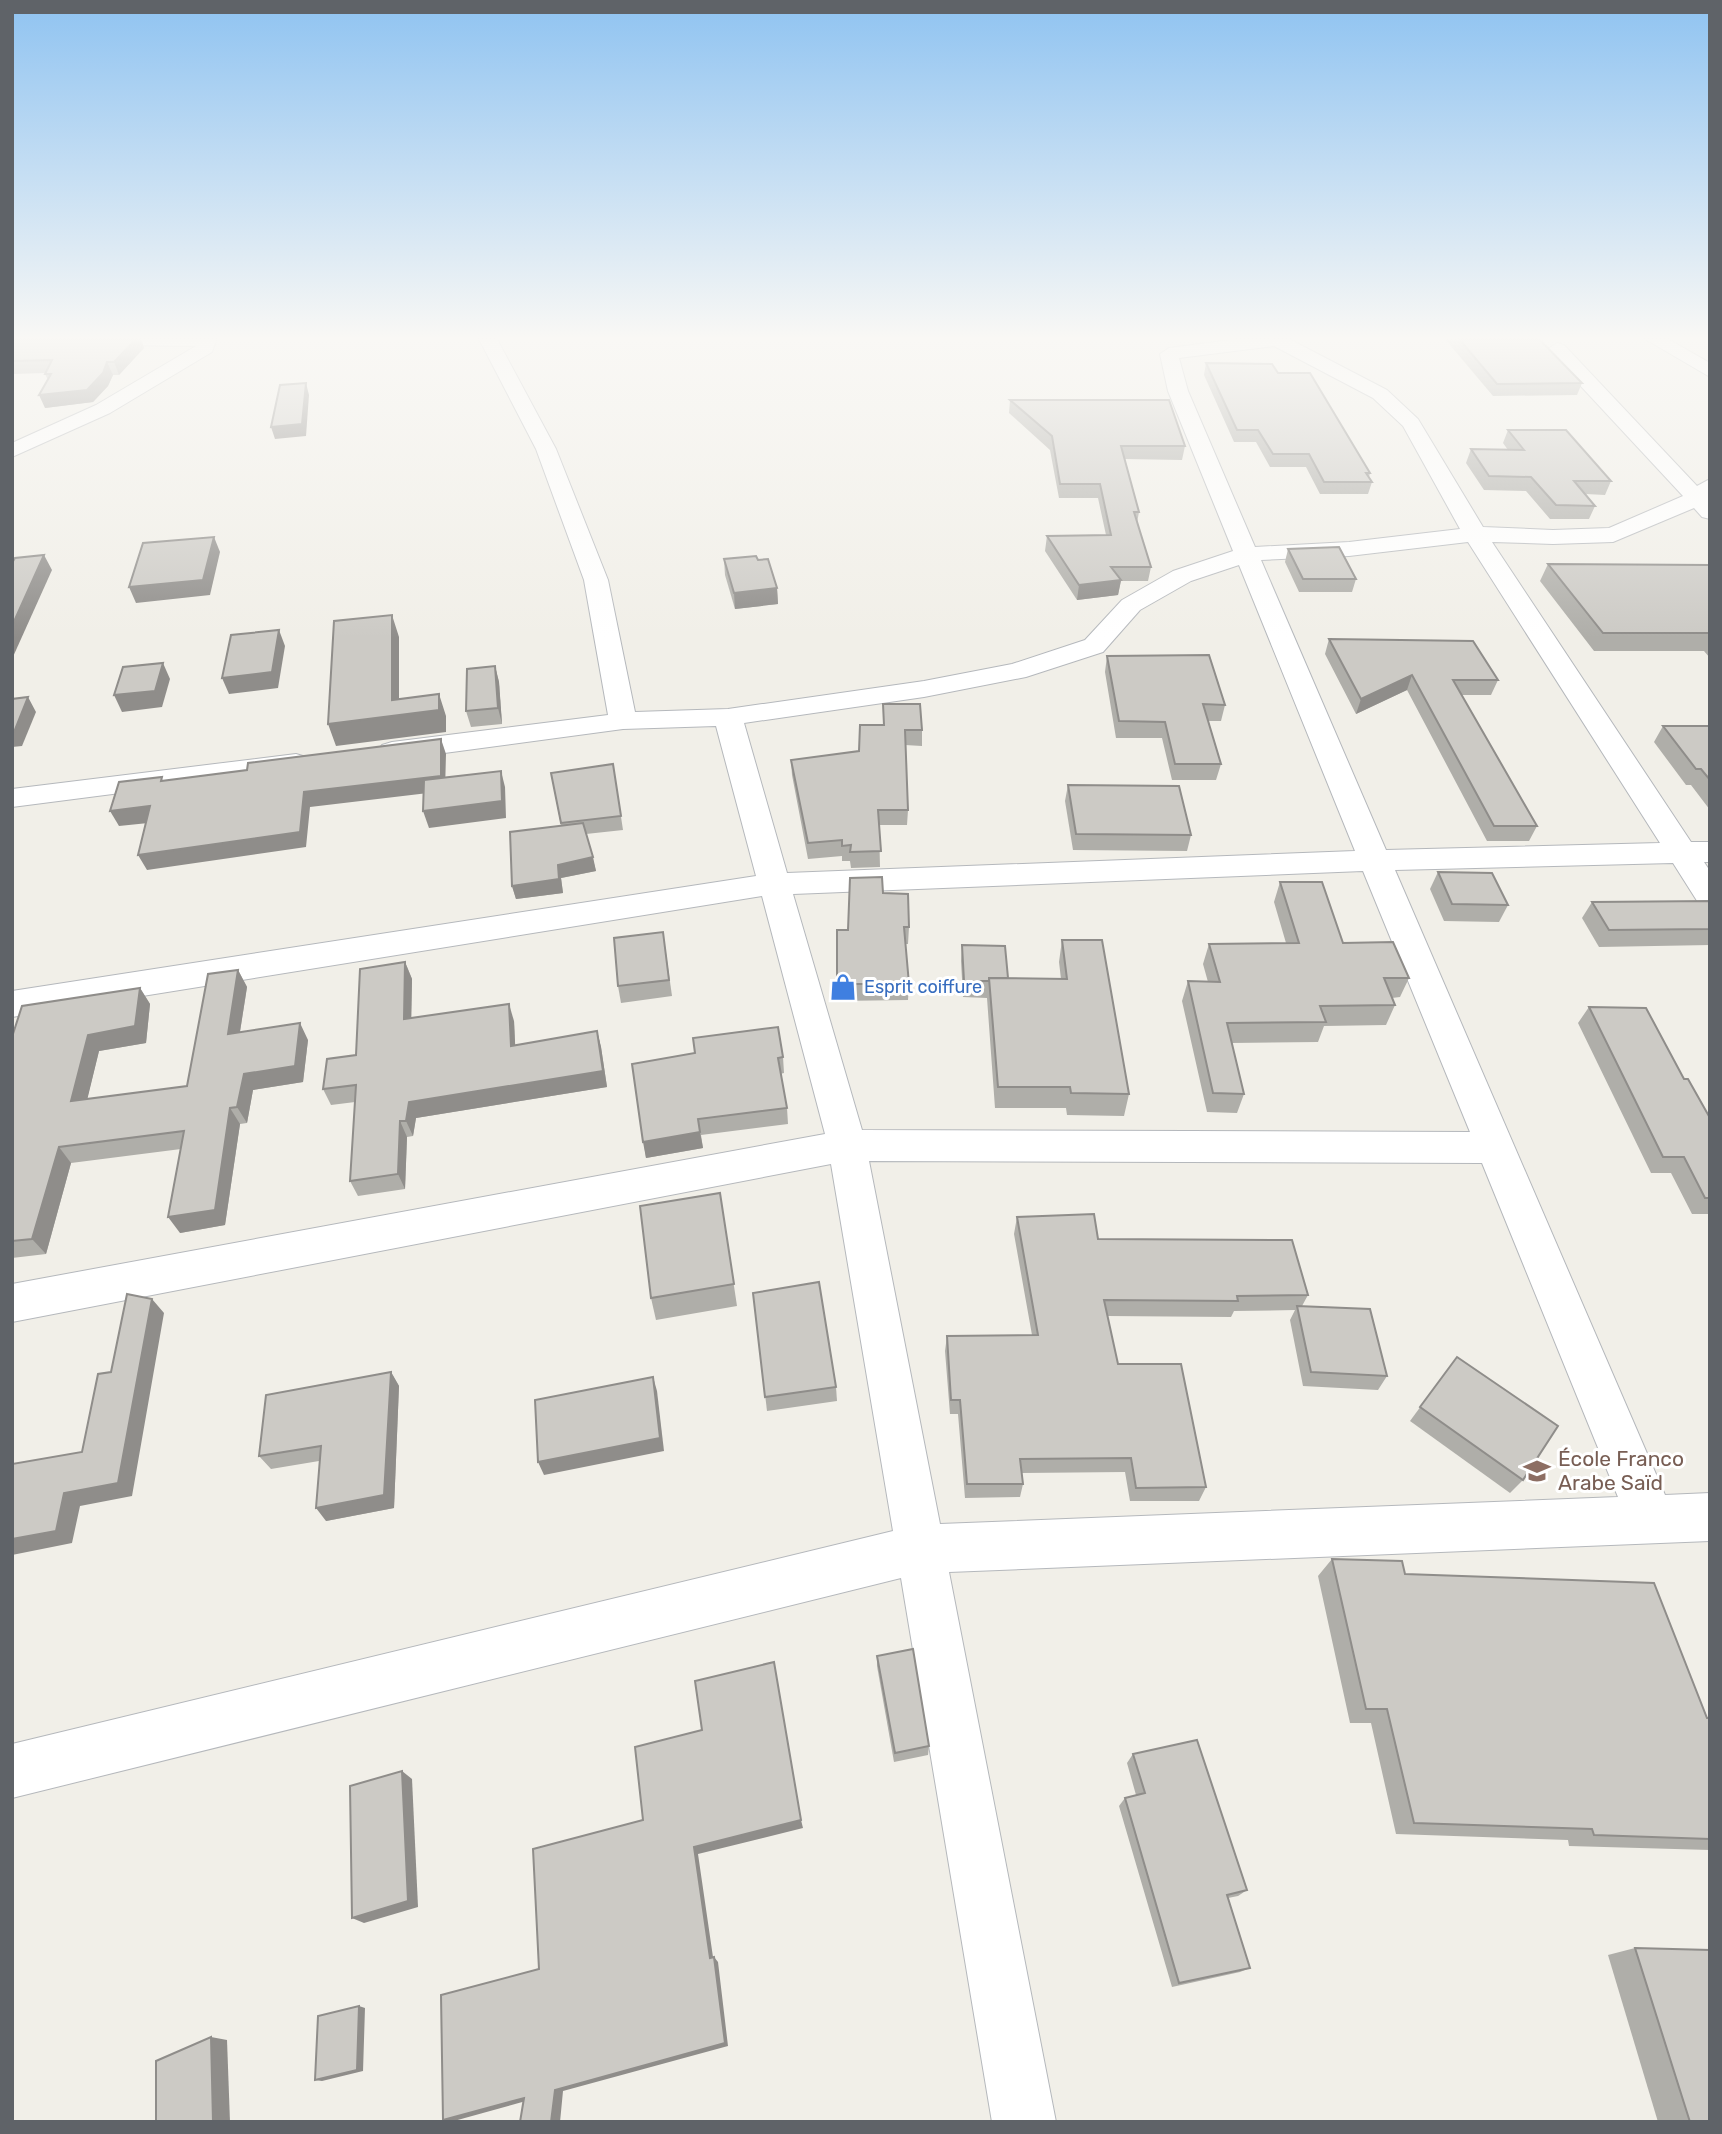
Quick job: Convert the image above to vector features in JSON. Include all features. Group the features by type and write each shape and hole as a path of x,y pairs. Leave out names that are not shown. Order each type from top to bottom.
{"street":[{"path":"12,451 39,439"},
{"path":"541,439 596,580 623,721"},
{"path":"1199,439 1651,1519"},
{"path":"1420,439 1475,534 1695,852 1710,896"},
{"path":"373,753 623,721 729,717 923,689 1017,671 1094,646 1132,605 1182,576 1249,554 1349,549 1475,534 1553,537 1613,535 1705,498 1646,439"},
{"path":"729,717 847,1144 1024,2122"},
{"path":"12,798 318,760"},
{"path":"12,1004 773,884 1376,860 1695,852"},
{"path":"12,1303 847,1144 1496,1148"},
{"path":"12,1771 920,1549 1710,1517"}],"building":[{"path":"1052,439 1182,439 1185,446 1121,446 1139,512 1134,512 1151,567 1111,567 1121,580 1079,585 1047,536 1111,535 1100,484 1060,484"},
{"path":"1263,439 1349,439 1370,473 1366,473 1372,482 1324,482 1309,454 1273,454"},
{"path":"1515,439 1574,439 1611,481 1574,481 1595,506 1556,505 1531,477 1489,476 1471,449 1524,450"},
{"path":"214,537 203,580 129,587 143,543"},
{"path":"1339,547 1356,579 1303,579 1288,549"},
{"path":"44,555 12,626 12,563 15,558"},
{"path":"756,556 758,560 768,559 777,588 734,593 724,559"},
{"path":"1548,564 1710,565 1710,633 1603,633"},
{"path":"392,615 392,700 439,694 439,710 328,724 334,621"},
{"path":"279,630 272,672 222,678 231,635"},
{"path":"1329,639 1473,641 1498,680 1453,680 1537,826 1494,826 1412,675 1361,699"},
{"path":"1209,655 1225,705 1203,704 1221,764 1175,764 1165,722 1119,721 1107,656"},
{"path":"163,663 155,691 114,695 123,667"},
{"path":"495,666 498,708 466,711 467,669"},
{"path":"28,697 14,732 12,732 12,699"},
{"path":"883,704 920,704 922,730 905,730 908,810 878,810 881,851 850,852 851,845 842,846 842,840 808,843 791,760 859,751 860,725 884,725"},
{"path":"1663,726 1710,726 1710,780 1701,769 1696,769"},
{"path":"441,739 441,776 304,792 300,832 138,855 150,806 110,811 119,782 162,777 161,781 247,770 248,763"},
{"path":"613,764 621,816 561,823 551,773"},
{"path":"501,771 502,801 423,811 424,780"},
{"path":"1068,785 1179,786 1191,835 1076,834"},
{"path":"583,823 593,857 558,865 559,879 512,886 510,832"},
{"path":"1438,872 1492,873 1508,905 1452,904"},
{"path":"882,877 883,893 908,894 909,927 904,927 909,984 837,984 837,930 848,930 850,878"},
{"path":"1280,882 1322,882 1343,943 1393,942 1409,978 1384,978 1395,1005 1320,1006 1326,1022 1227,1023 1244,1094 1213,1093 1188,981 1220,982 1209,944 1299,943"},
{"path":"1710,901 1710,929 1609,930 1592,902"},
{"path":"663,932 669,980 618,986 614,938"},
{"path":"1062,940 1102,940 1129,1094 1071,1093 1070,1087 998,1087 989,978 1067,979"},
{"path":"962,945 1005,946 1008,978 964,981"},
{"path":"405,962 404,1019 509,1004 511,1046 597,1031 603,1071 409,1102 406,1121 400,1121 398,1174 350,1181 356,1085 323,1089 327,1059 356,1055 360,969"},
{"path":"238,970 228,1034 300,1023 295,1066 244,1074 237,1107 230,1108 215,1210 168,1217 184,1131 59,1147 32,1239 12,1241 12,1037 22,1006 140,988 135,1026 88,1035 71,1101 187,1086 208,974"},
{"path":"1589,1007 1646,1008 1684,1079 1688,1079 1710,1118 1710,1198 1705,1198 1684,1157 1663,1157"},
{"path":"778,1027 783,1057 778,1058 787,1108 698,1119 700,1132 643,1142 632,1064 695,1053 693,1038"},
{"path":"720,1193 734,1284 651,1298 640,1206"},
{"path":"1094,1214 1098,1239 1292,1240 1308,1295 1237,1296 1238,1301 1104,1300 1118,1364 1181,1364 1206,1487 1136,1488 1131,1458 1020,1459 1023,1484 967,1484 960,1400 951,1400 947,1336 1038,1335 1017,1217"},
{"path":"819,1282 836,1387 765,1397 753,1293"},
{"path":"127,1294 152,1299 118,1483 64,1493 56,1531 12,1539 12,1464 82,1452 98,1374 111,1372"},
{"path":"1297,1306 1370,1309 1387,1376 1311,1372"},
{"path":"1457,1357 1558,1426 1523,1480 1420,1407"},
{"path":"391,1372 384,1495 316,1508 321,1446 259,1456 266,1395"},
{"path":"653,1377 660,1438 538,1462 535,1400"},
{"path":"1332,1559 1402,1561 1405,1574 1654,1583 1710,1720 1710,1839 1594,1835 1592,1829 1414,1823 1387,1709 1366,1709"},
{"path":"913,1649 929,1746 895,1753 877,1656"},
{"path":"774,1662 801,1820 694,1847 710,1958 714,1957 725,2043 555,2090 551,2122 520,2122 524,2098 443,2120 441,1995 539,1969 533,1849 643,1820 635,1747 702,1730 695,1681"},
{"path":"1197,1740 1247,1890 1227,1895 1250,1968 1179,1983 1125,1798 1145,1793 1133,1754"},
{"path":"402,1771 408,1901 352,1918 350,1786"},
{"path":"1635,1948 1710,1950 1710,2122 1690,2122"},
{"path":"359,2006 357,2070 315,2080 318,2016"},
{"path":"211,2037 213,2122 156,2122 156,2061"}],"place":[{"name":"Esprit coiffure","path":"843,987"},
{"name":"École Franco Arabe Saïd","path":"1537,1471"}]}
